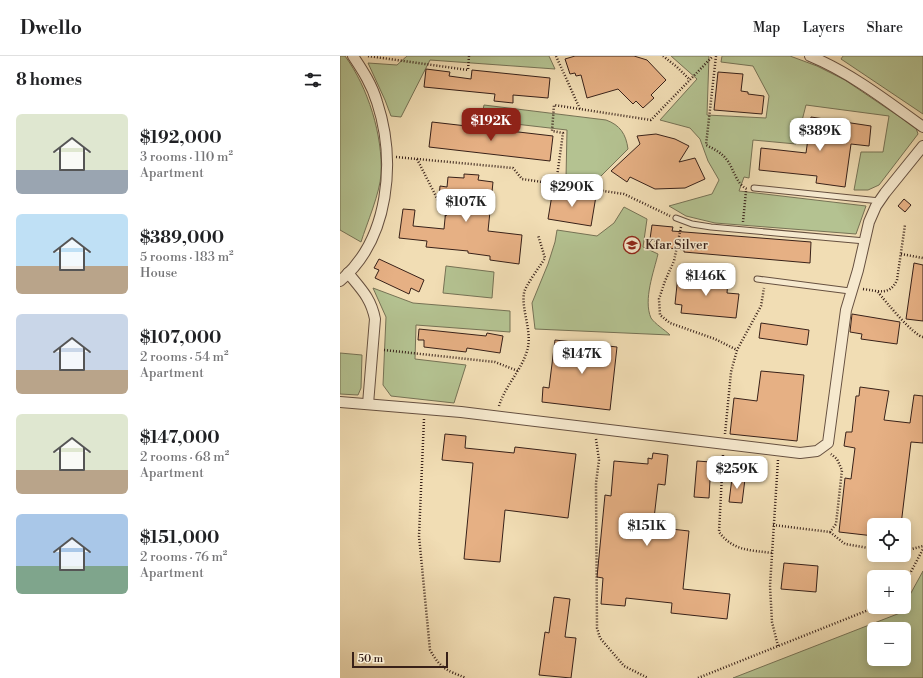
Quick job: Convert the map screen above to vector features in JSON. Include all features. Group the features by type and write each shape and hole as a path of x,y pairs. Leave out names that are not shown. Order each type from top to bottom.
{"street":[{"path":"340,282 363,255 375,232 383,200 386,176 387,156 383,122 377,100 366,75 353,56"},
{"path":"810,56 829,64 857,81 923,127"},
{"path":"340,402 424,408 778,451 800,453 817,452 824,448 828,443 846,310 870,222 880,201 923,146"},
{"path":"348,273 366,295 372,306 375,319 368,404"}],"lane":[{"path":"754,188 880,201"},
{"path":"676,218 692,224 711,227 865,241"},
{"path":"757,278 851,289"}],"path":[{"path":"368,56 468,70 469,56"},
{"path":"398,60 401,56"},
{"path":"556,56 580,109"},
{"path":"663,56 678,67 690,80"},
{"path":"556,184 563,133 552,131 554,105 651,120 714,56"},
{"path":"714,56 706,145 722,154 733,169 740,184 746,189 754,188"},
{"path":"387,156 513,168 522,179 624,194 676,218"},
{"path":"417,159 446,216"},
{"path":"742,230 746,189"},
{"path":"682,220 674,261 665,280 659,299 660,315 670,323 715,339 737,350"},
{"path":"851,289 878,291 893,288 897,280 905,225"},
{"path":"498,417 501,398 518,371 528,350 529,338 524,292 545,258 538,235"},
{"path":"900,254 923,258"},
{"path":"766,280 761,306 737,350 731,372 724,444 719,532 726,541 738,548 772,553"},
{"path":"878,291 888,305 920,337 923,337"},
{"path":"373,349 495,362 518,371"},
{"path":"424,408 419,536 430,650 438,664 448,671 466,678"},
{"path":"595,429 599,460 596,483 597,628 600,638 624,666 648,678"},
{"path":"824,448 837,459 842,470 836,524 830,532"},
{"path":"778,451 770,586 772,622 778,646"},
{"path":"773,525 830,532 845,544 867,548"},
{"path":"911,550 923,548"},
{"path":"911,571 923,548"},
{"path":"698,678 867,611"}],"green space":[{"path":"340,56 345,56 353,68 367,97 377,128 381,159 380,182 376,199 361,242 340,230"},
{"path":"407,56 549,56 555,69 430,60 401,117 391,116 368,63 397,65"},
{"path":"671,56 709,56 707,115 766,118 769,96 753,66 721,62 722,56 790,56 817,66 845,80 916,128 918,134 879,185 868,190 854,190 861,152 883,152 889,116 806,105 796,144 753,140 749,178 744,177 739,191 866,206 856,234 715,223 686,216 669,206 712,194 719,180 708,161 700,139 690,128 660,120 697,79"},
{"path":"843,56 923,56 923,114 841,59"},
{"path":"484,105 606,120 619,127 626,139 628,149 597,180 566,178 567,130 481,120"},
{"path":"624,207 647,219 643,247 658,254 650,286 648,303 649,311 651,318 657,325 670,335 535,329 532,303 548,264 557,230 597,236 614,223"},
{"path":"446,266 494,272 492,298 443,293"},
{"path":"373,288 413,303 510,311 510,332 416,325 415,359 466,365 454,403 391,396 383,385 386,317"},
{"path":"340,353 362,355 361,388 358,395 340,394"},
{"path":"923,571 923,678 733,678 867,626 867,666 911,666 911,622 877,622 897,614 911,614 911,593"}],"building":[{"path":"575,56 634,56 647,60 666,80 651,95 654,98 643,108 636,101 633,104 618,89 587,98 581,75 576,76 575,73 570,74 565,59"},
{"path":"426,69 450,72 449,76 471,79 472,70 550,78 548,98 513,95 513,103 494,101 495,94 424,87"},
{"path":"718,72 743,74 741,91 748,92 748,94 764,96 762,114 714,110"},
{"path":"811,117 871,126 869,146 851,144 845,187 816,183 817,176 759,170 761,148 806,153"},
{"path":"432,122 553,136 550,161 429,147"},
{"path":"656,134 675,139 689,146 679,162 695,158 705,179 685,188 655,189 630,177 627,182 611,171 640,144 637,136"},
{"path":"464,174 479,175 478,180 493,182 488,231 522,235 519,264 490,260 490,256 468,253 468,251 426,247 427,241 399,238 403,209 415,210 413,226 444,229 447,198 439,197 440,186 447,187 448,177 464,178"},
{"path":"553,189 596,196 591,226 548,219"},
{"path":"904,199 911,205 905,212 898,206"},
{"path":"652,225 673,227 672,231 811,242 810,263 684,252 684,250 654,246 655,240 650,239"},
{"path":"379,259 424,280 419,292 411,288 409,294 375,278 379,270 374,268"},
{"path":"914,263 923,265 923,321 906,319"},
{"path":"678,275 728,280 727,293 739,294 736,318 681,313 682,305 675,304"},
{"path":"852,314 900,322 897,344 861,339 862,334 850,332"},
{"path":"761,323 809,330 807,345 759,338"},
{"path":"419,329 486,336 487,333 503,336 500,353 467,348 466,352 424,347 424,340 418,340"},
{"path":"555,340 617,347 610,410 542,402 543,387 549,388"},
{"path":"761,371 804,375 797,441 730,434 734,398 757,401"},
{"path":"860,387 889,391 884,420 910,423 914,395 923,396 923,443 911,442 902,518 867,518 867,535 839,532 845,478 851,479 855,448 844,446 846,432 852,432 856,396 859,396"},
{"path":"445,434 466,436 465,448 514,453 515,447 576,454 568,518 505,510 500,562 464,559 473,463 442,460"},
{"path":"653,453 668,455 665,485 658,484 653,527 689,531 683,589 730,594 727,619 671,613 672,603 626,598 625,606 601,604 603,578 597,577 605,495 611,496 614,461 648,464 648,458 652,459"},
{"path":"697,461 711,462 709,498 694,497"},
{"path":"732,478 745,479 742,503 729,502"},
{"path":"784,563 818,566 816,592 781,589"},
{"path":"554,597 570,599 565,637 576,638 571,678 539,675 545,632 549,633"}],"place":[{"name":"Kfar Silver","path":"632,245"}]}
